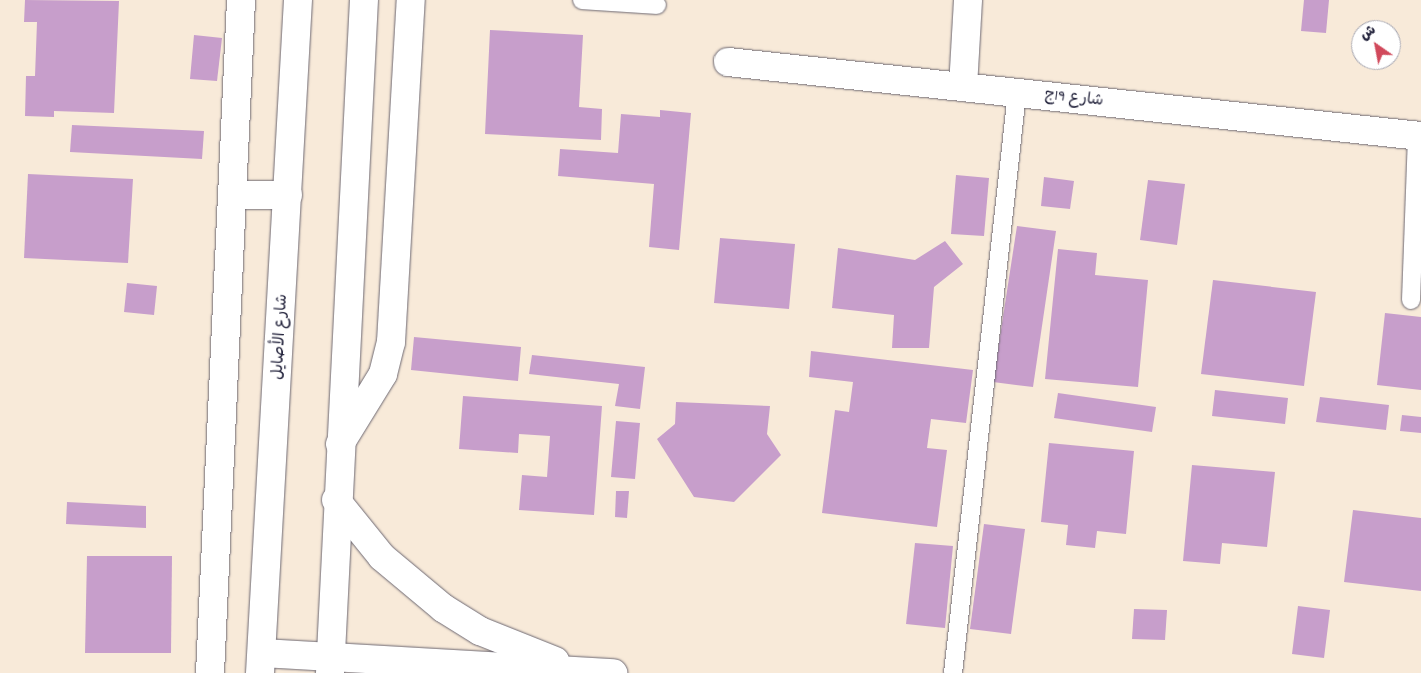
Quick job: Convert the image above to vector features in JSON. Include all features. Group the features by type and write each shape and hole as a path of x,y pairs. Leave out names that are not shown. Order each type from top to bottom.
{"street":[{"path":"210,673 241,0"},
{"name":"شارع الأصايل","path":"261,663 298,0"},
{"path":"330,665 336,500 364,0"},
{"path":"340,444 383,374 391,342 411,0"},
{"path":"963,87 968,0"},
{"name":"شارع 19ج","path":"728,62 1419,136"},
{"path":"233,196 288,195"},
{"path":"336,500 382,557 443,608 520,649 603,672"},
{"path":"261,663 613,673"}],"lane":[{"path":"582,0 657,5"},
{"path":"953,673 1017,93"},
{"path":"1411,300 1419,136"}],"building":[{"path":"25,0 119,1 114,113 54,111 54,117 25,116 26,76 35,76 37,22 24,22"},
{"path":"1304,0 1329,0 1326,33 1301,31"},
{"path":"490,30 583,35 579,107 602,109 601,140 485,134"},
{"path":"194,35 222,38 217,81 190,79"},
{"path":"660,110 691,113 679,250 649,247 654,184 558,176 560,149 618,153 621,114 660,117"},
{"path":"72,125 204,131 202,159 70,152"},
{"path":"28,174 133,179 128,263 24,258"},
{"path":"956,175 989,178 984,236 951,234"},
{"path":"1044,177 1074,181 1070,209 1041,206"},
{"path":"1148,180 1185,184 1177,245 1140,240"},
{"path":"1017,226 1056,231 1033,387 993,382"},
{"path":"720,238 795,244 789,309 714,303"},
{"path":"945,241 963,264 934,287 929,348 892,348 894,315 832,308 838,248 915,260"},
{"path":"1058,249 1097,253 1095,275 1148,280 1138,387 1045,379"},
{"path":"1213,280 1316,292 1304,386 1201,374"},
{"path":"127,283 157,286 154,315 124,312"},
{"path":"1385,313 1421,317 1421,390 1377,385"},
{"path":"414,337 521,347 518,381 411,370"},
{"path":"811,351 973,370 966,423 931,419 927,448 947,450 937,527 822,513 835,410 849,412 853,382 809,377"},
{"path":"532,355 645,367 640,409 615,406 619,384 529,374"},
{"path":"1215,390 1288,398 1285,424 1212,416"},
{"path":"1058,393 1156,407 1152,432 1054,418"},
{"path":"463,396 602,406 594,515 519,510 522,475 547,477 550,436 519,434 518,453 459,449"},
{"path":"1320,397 1389,405 1386,430 1316,422"},
{"path":"676,402 770,406 767,434 781,455 734,502 694,497 657,439 675,424"},
{"path":"1402,415 1421,417 1421,433 1400,431"},
{"path":"616,421 640,423 635,479 611,477"},
{"path":"1049,443 1134,451 1126,534 1097,531 1095,548 1066,545 1068,525 1041,522"},
{"path":"1192,465 1275,472 1267,547 1222,543 1220,564 1183,561"},
{"path":"616,491 629,491 627,518 615,517"},
{"path":"67,502 146,506 146,528 66,524"},
{"path":"1353,510 1421,518 1421,591 1344,582"},
{"path":"984,524 1025,529 1011,634 970,629"},
{"path":"915,543 953,546 945,628 906,624"},
{"path":"87,556 172,556 171,653 85,653"},
{"path":"1298,606 1330,610 1324,658 1292,654"},
{"path":"1134,609 1167,610 1165,640 1132,639"}]}
